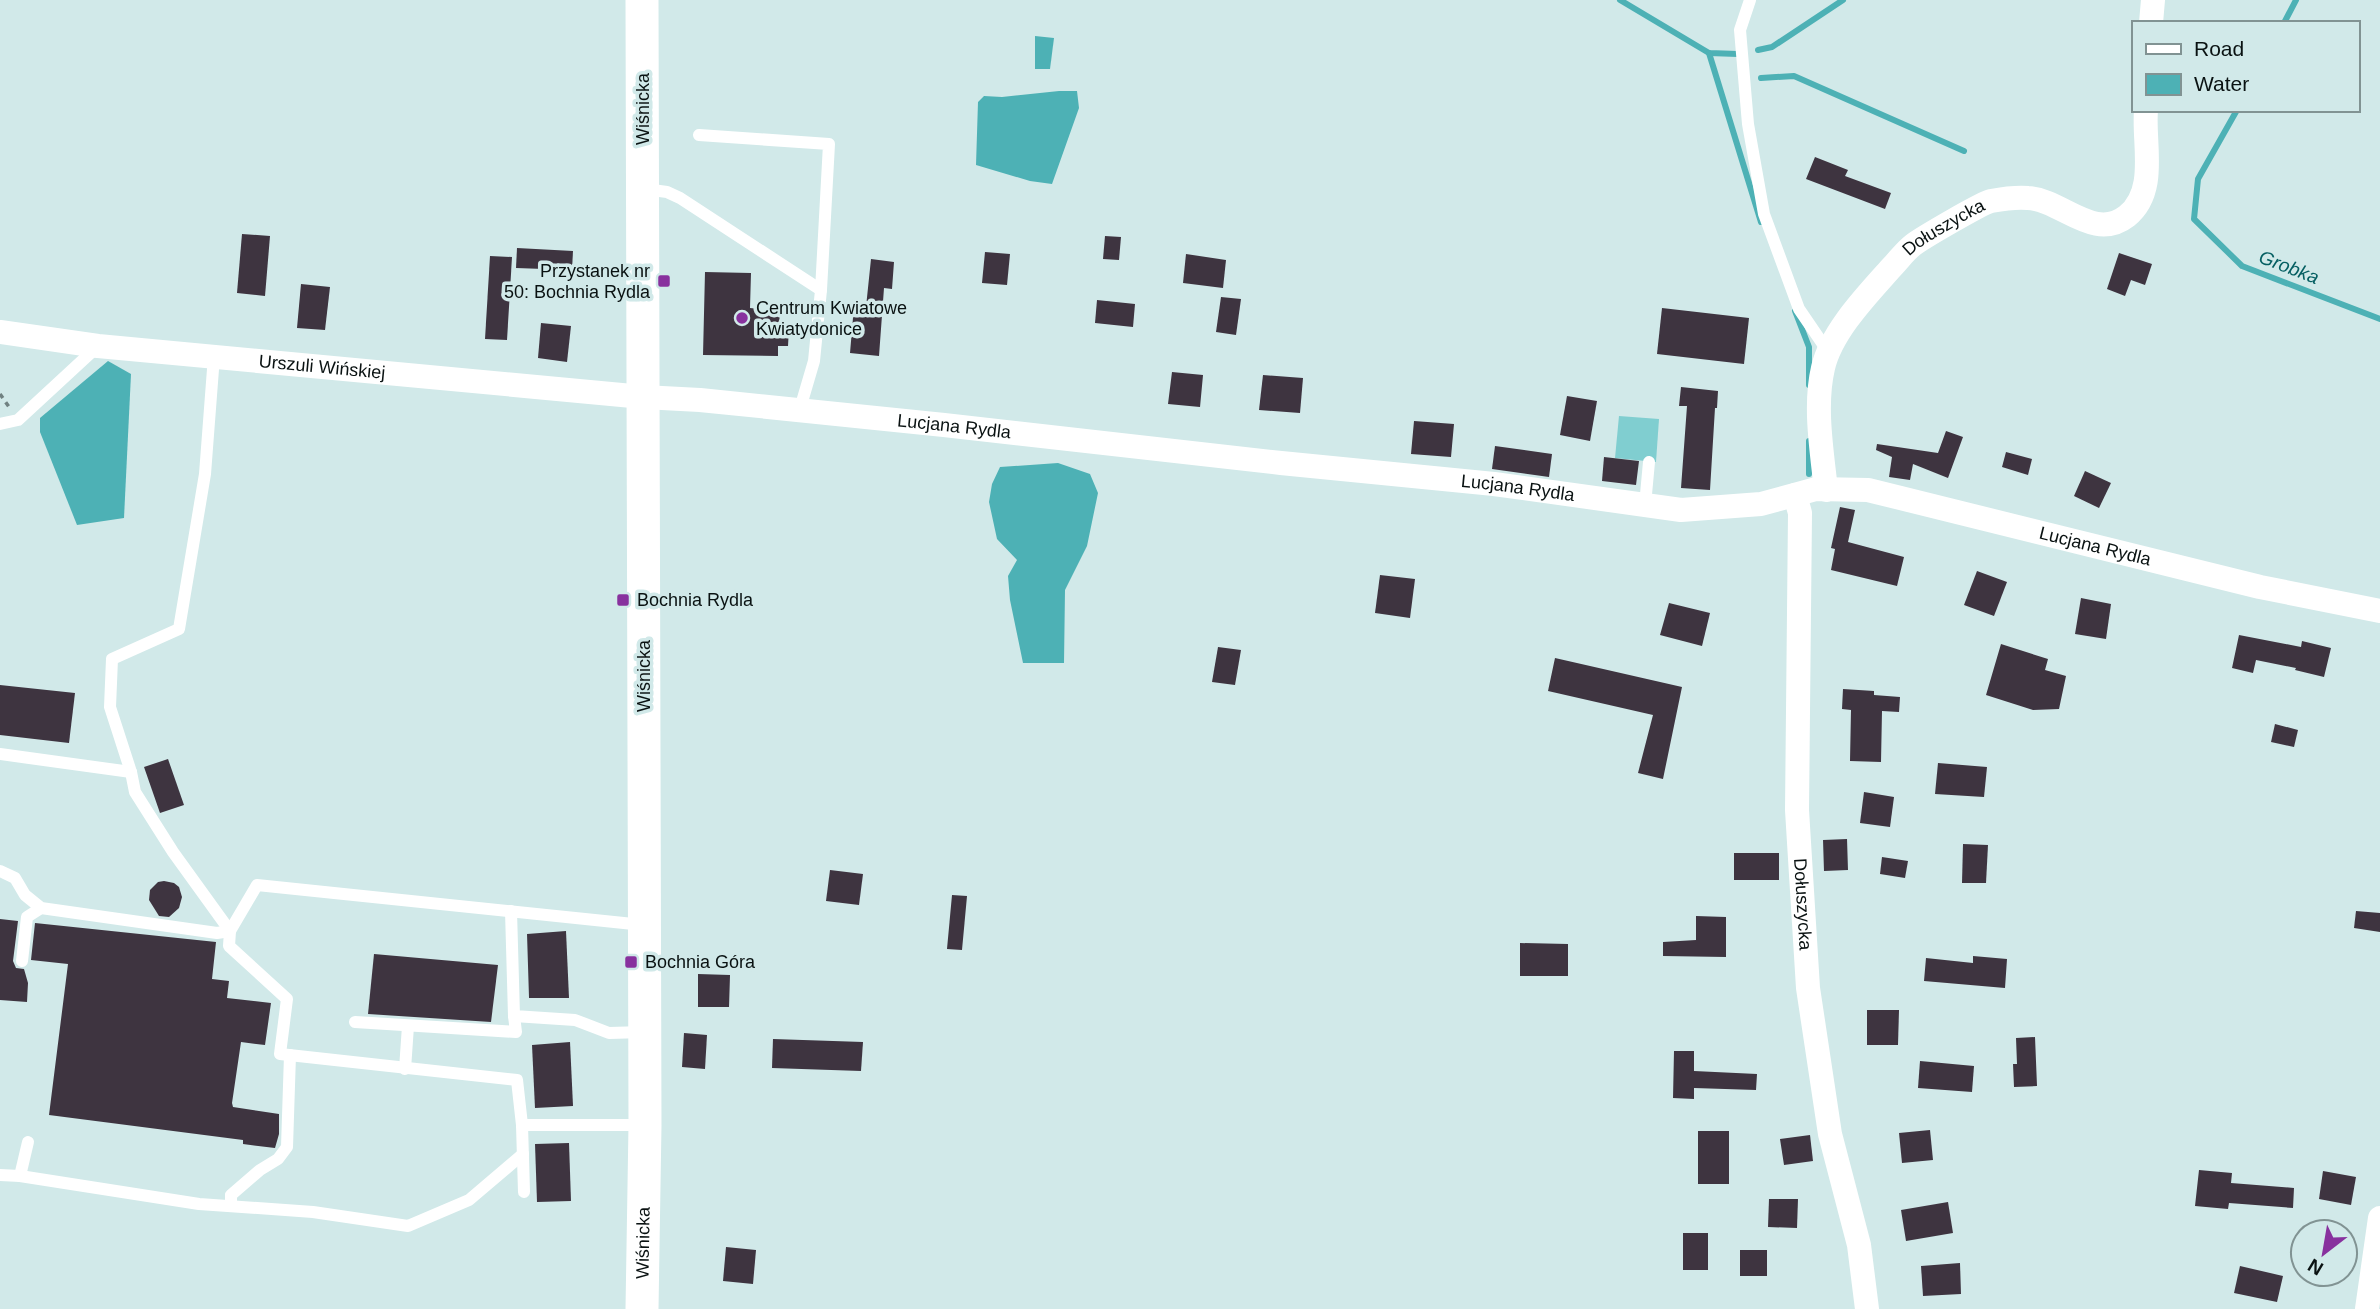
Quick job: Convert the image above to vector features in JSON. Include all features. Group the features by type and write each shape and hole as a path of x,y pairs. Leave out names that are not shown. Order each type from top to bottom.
{"main road":[{"name":"Wiśnicka","path":"642,0 645,1032 642,1309"}],"street":[{"path":"2151,21 2153,0"},
{"name":"Dołuszycka","path":"1826,490 1820,407 1823,367 1839,333 1866,296 1913,245 1989,201 2030,198 2062,208 2085,222 2110,225 2127,215 2141,198 2148,169 2146,112"},
{"name":"Urszuli Wińskiej","path":"0,332 99,346 643,397"},
{"name":"Lucjana Rydla","path":"643,397 700,400 1494,484 1681,510 1761,504 1816,489 1868,490 2260,587 2380,611"},
{"name":"Dołuszycka","path":"1795,495 1800,513 1797,810 1808,988 1830,1134 1859,1245 1867,1309"},
{"path":"2367,1309 2380,1218"}],"lane":[{"path":"1750,0 1741,30 1741,43 1748,124 1764,214 1799,309 1829,353"},
{"path":"699,135 830,144 814,361 799,412"},
{"path":"643,189 667,192 680,198 821,290"},
{"path":"0,424 18,420 99,346"},
{"path":"214,356 205,474 179,629 112,659 110,707 135,792 173,852 230,931"},
{"path":"1645,505 1649,462"},
{"path":"0,754 131,772"},
{"path":"0,871 15,878 25,895 41,908 217,933 230,931"},
{"path":"524,1192 522,1125 517,1080 280,1054 287,999 229,946 230,931 257,885 644,926"},
{"path":"22,961 27,917 41,908"},
{"path":"355,1022 516,1032 511,911"},
{"path":"514,1016 575,1020 609,1033 645,1032"},
{"path":"405,1069 408,1026"},
{"path":"230,1206 231,1195 260,1170 278,1159 287,1147 290,1055"},
{"path":"522,1125 645,1125"},
{"path":"20,1176 28,1142"},
{"path":"0,1175 199,1204 313,1212 408,1226 469,1200 523,1154"}],"shaded area":[{"path":"1619,416 1659,419 1656,462 1615,458"}],"water":[{"path":"1035,36 1054,38 1050,69 1035,69"},
{"path":"1077,91 1079,108 1052,184 1030,181 976,165 978,102 984,96 1002,97"},
{"path":"108,361 131,374 124,518 77,525 40,432 40,418"},
{"path":"1058,463 1090,474 1098,493 1087,546 1065,590 1064,663 1023,663 1010,600 1008,576 1017,560 997,539 989,502 992,484 1000,467"}],"building":[{"path":"1815,157 1848,170 1845,176 1891,193 1885,209 1806,179"},
{"path":"242,234 270,236 265,296 237,293"},
{"path":"1105,236 1121,237 1119,260 1103,259"},
{"path":"517,248 573,251 572,270 516,268"},
{"path":"985,252 1010,254 1007,285 982,283"},
{"path":"2119,253 2152,264 2145,285 2131,280 2125,296 2107,289"},
{"path":"1186,254 1226,260 1223,288 1183,283"},
{"path":"490,256 512,257 507,340 485,339"},
{"path":"871,259 894,262 892,289 884,288 879,356 850,353 854,306 866,307"},
{"name":"Centrum Kwiatowe Kwiatydonice","path":"705,272 751,273 750,308 780,311 779,326 789,328 788,346 778,346 778,356 703,355"},
{"path":"301,284 330,287 325,330 297,328"},
{"path":"1221,297 1241,299 1236,335 1216,332"},
{"path":"1097,300 1135,304 1133,327 1095,323"},
{"path":"1662,308 1749,318 1744,364 1657,354"},
{"path":"541,323 571,326 567,362 538,358"},
{"path":"1172,372 1203,375 1200,407 1168,404"},
{"path":"1263,375 1303,378 1300,413 1259,410"},
{"path":"1681,387 1718,391 1710,490 1681,488 1687,406 1679,406"},
{"path":"1567,396 1597,401 1590,441 1560,435"},
{"path":"1414,421 1454,424 1451,457 1411,454"},
{"path":"1946,431 1963,437 1948,478 1913,464 1910,480 1889,477 1892,457 1876,450 1877,444 1938,453"},
{"path":"1495,446 1552,454 1549,477 1492,469"},
{"path":"2006,452 2032,459 2028,475 2002,467"},
{"path":"1604,457 1639,461 1636,485 1602,481"},
{"path":"2085,471 2111,483 2099,508 2074,496"},
{"path":"1840,507 1855,510 1848,542 1904,557 1897,586 1831,570 1835,549 1831,548"},
{"path":"1977,571 2007,582 1994,616 1964,605"},
{"path":"1380,575 1415,579 1410,618 1375,613"},
{"path":"2081,598 2111,604 2106,639 2075,634"},
{"path":"1669,603 1710,613 1702,646 1660,635"},
{"path":"2239,635 2301,647 2302,641 2331,648 2324,677 2256,660 2253,673 2232,668"},
{"path":"2001,644 2048,659 2045,670 2066,676 2059,709 2033,710 1986,695"},
{"path":"1218,647 1241,650 1235,685 1212,682"},
{"path":"1555,658 1682,687 1663,779 1638,773 1653,715 1548,691"},
{"path":"0,685 75,693 69,743 0,735"},
{"path":"1843,689 1874,691 1874,695 1900,697 1899,712 1882,711 1881,762 1850,761 1851,710 1842,709"},
{"path":"2275,724 2298,730 2294,747 2271,742"},
{"path":"168,759 184,805 160,813 144,767"},
{"path":"1938,763 1987,767 1984,797 1935,794"},
{"path":"1864,792 1894,797 1890,827 1860,823"},
{"path":"1847,839 1848,870 1824,871 1823,840"},
{"path":"1963,844 1988,845 1986,883 1962,883"},
{"path":"1734,853 1779,853 1779,880 1734,880"},
{"path":"1882,857 1908,861 1905,878 1880,874"},
{"path":"830,870 863,874 859,905 826,901"},
{"path":"164,881 179,887 182,897 179,908 169,917 159,916 149,900 150,890 158,882"},
{"path":"952,895 967,896 962,950 947,949"},
{"path":"2356,911 2380,913 2380,932 2354,928"},
{"path":"1696,916 1726,917 1726,957 1663,956 1663,942 1696,940"},
{"path":"0,919 18,921 13,961 16,968 24,969 28,983 27,1002 0,1000"},
{"path":"35,923 216,942 212,979 229,981 227,998 271,1003 265,1045 241,1042 232,1103 233,1107 279,1114 279,1134 275,1148 243,1144 243,1140 49,1115 68,964 31,960"},
{"path":"566,931 569,998 529,998 527,934"},
{"path":"1520,943 1568,944 1568,976 1520,976"},
{"path":"374,954 498,965 491,1022 368,1014"},
{"path":"1973,956 2007,959 2005,988 1924,981 1926,958 1973,963"},
{"path":"698,974 730,975 729,1007 698,1007"},
{"path":"1867,1010 1899,1010 1898,1045 1867,1045"},
{"path":"684,1033 707,1035 705,1069 682,1067"},
{"path":"2035,1037 2037,1086 2014,1087 2016,1038"},
{"path":"773,1039 863,1042 861,1071 772,1068"},
{"path":"570,1042 573,1106 535,1108 532,1045"},
{"path":"1674,1051 1694,1051 1694,1071 1757,1074 1756,1090 1694,1088 1694,1099 1673,1098"},
{"path":"1920,1061 1974,1066 1972,1092 1918,1088"},
{"path":"1930,1130 1933,1160 1902,1163 1899,1133"},
{"path":"1698,1131 1729,1131 1729,1184 1698,1184"},
{"path":"1810,1135 1813,1161 1784,1165 1780,1139"},
{"path":"569,1143 571,1201 537,1202 535,1144"},
{"path":"2199,1170 2232,1173 2231,1183 2294,1188 2293,1208 2229,1203 2228,1209 2195,1206"},
{"path":"2323,1171 2356,1177 2351,1205 2319,1199"},
{"path":"1769,1199 1798,1199 1797,1228 1768,1227"},
{"path":"1948,1202 1953,1233 1906,1241 1901,1210"},
{"path":"1683,1233 1708,1233 1708,1270 1683,1270"},
{"path":"726,1247 756,1250 753,1284 723,1281"},
{"path":"1740,1250 1767,1250 1767,1276 1740,1276"},
{"path":"1960,1263 1961,1294 1923,1296 1921,1266"},
{"path":"2240,1266 2283,1276 2277,1302 2234,1293"}],"waterway":[{"name":"Grobka","path":"1620,0 1709,53 1738,54"},
{"name":"Grobka","path":"1758,50 1772,47 1843,0"},
{"name":"Grobka","path":"2285,21 2296,0"},
{"path":"1709,53 1761,222"},
{"path":"1761,78 1794,76 1964,151"},
{"name":"Grobka","path":"2236,112 2198,179 2194,219 2242,266 2380,319"},
{"path":"1795,311 1809,347 1809,385"},
{"path":"1809,441 1809,474"}],"place":[{"name":"Przystanek nr 50: Bochnia Rydla","path":"664,281"},
{"name":"Centrum Kwiatowe Kwiatydonice","path":"742,318"},
{"name":"Bochnia Rydla","path":"623,600"},
{"name":"Bochnia Góra","path":"631,962"}]}
